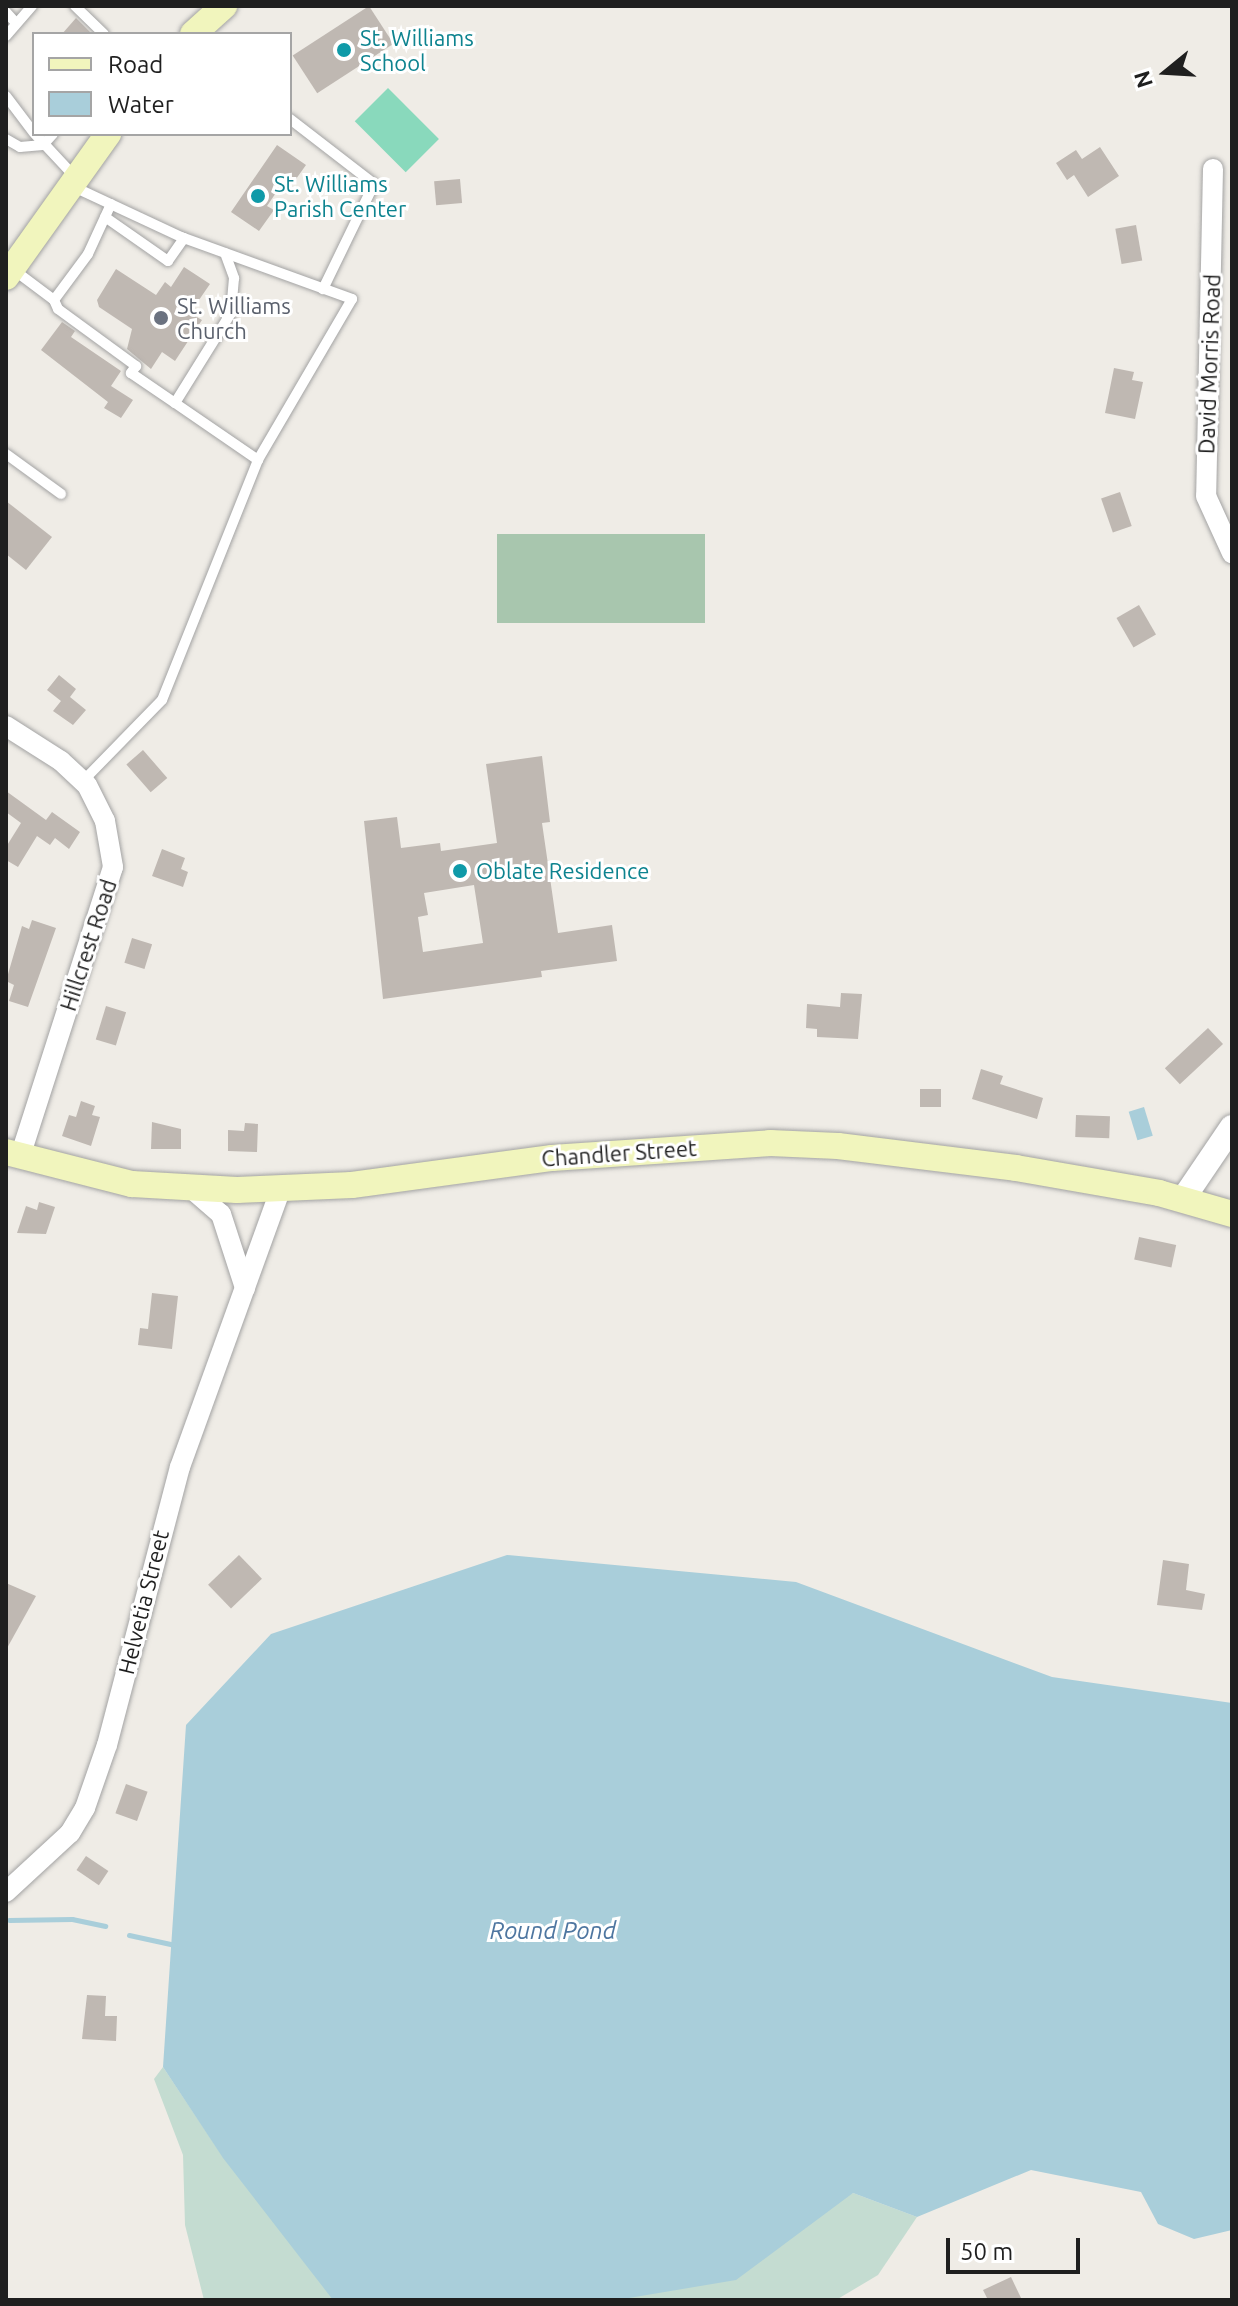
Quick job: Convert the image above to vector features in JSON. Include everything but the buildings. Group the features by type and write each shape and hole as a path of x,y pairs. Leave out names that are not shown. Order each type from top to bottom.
{"main road":[{"path":"195,32 224,6"},
{"path":"8,271 106,136"},
{"name":"Chandler Street","path":"13,1154 132,1184 193,1190 352,1185 511,1161 770,1143 912,1153 1183,1199 1232,1214"}],"street":[{"name":"David Morris Road","path":"1213,169 1206,496 1232,553"},
{"name":"Hillcrest Road","path":"6,726 83,781 105,821 113,867 13,1154"},
{"path":"1183,1199 1232,1127"},
{"name":"Helvetia Street","path":"6,1892 70,1833 85,1808 107,1745 167,1510 281,1188"},
{"path":"193,1190 221,1214 245,1288"}],"lane":[{"path":"6,36 32,6"},
{"path":"75,6 102,32"},
{"path":"6,12 15,22"},
{"path":"6,96 32,131"},
{"path":"292,121 374,184 323,289"},
{"path":"36,136 72,181 111,204 184,238 352,299 258,460 162,700 83,781"},
{"path":"6,139 20,147 43,145 51,136"},
{"path":"54,300 88,254 111,204"},
{"path":"105,217 168,261 184,238"},
{"path":"175,403 231,313 234,278 225,253"},
{"path":"8,271 54,300 58,309 136,366 131,373 258,460"},
{"path":"6,454 61,494"}],"green space":[{"path":"388,88 439,139 406,172 355,121"},
{"path":"497,534 705,534 705,623 497,623"},
{"path":"163,2067 223,2157 336,2300 204,2300 185,2225 183,2155 154,2079"},
{"path":"853,2193 917,2217 878,2275 836,2300 600,2300"}],"water":[{"path":"1144,1107 1153,1136 1137,1140 1129,1112"},
{"name":"Round Pond","path":"507,1555 796,1582 1052,1677 1232,1703 1232,2230 1194,2239 1158,2224 1141,2192 1031,2170 917,2217 853,2193 736,2280 617,2300 333,2300 223,2158 163,2067 186,1725 271,1634"}],"waterway":[{"path":"9,1920 72,1919 105,1926"},
{"path":"129,1935 175,1945"}],"place":[{"name":"St. Williams School","path":"344,50"},
{"name":"St. Williams Parish Center","path":"258,196"},
{"name":"St. Williams Church","path":"161,318"},
{"name":"Oblate Residence","path":"460,871"}]}
